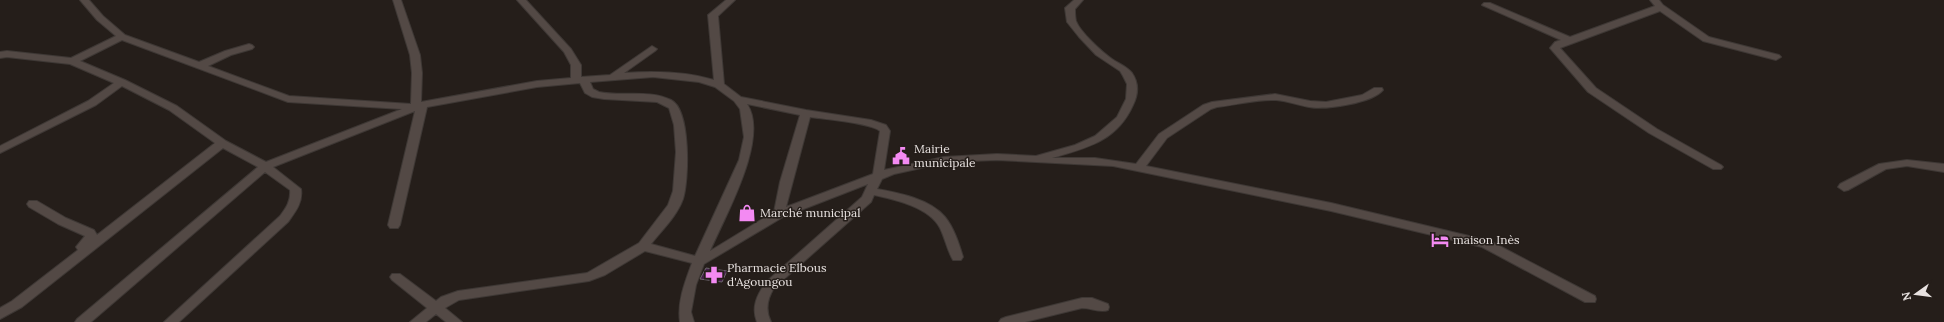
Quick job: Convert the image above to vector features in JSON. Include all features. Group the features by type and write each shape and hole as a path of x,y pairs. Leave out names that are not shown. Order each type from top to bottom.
{"street":[{"path":"84,0 100,18 122,37 288,99 419,106"},
{"path":"394,225 419,106 415,55 411,37 397,0"},
{"path":"417,322 446,300 474,293 589,277 622,260 643,246 672,209 680,188 681,152 678,119 674,108 667,102 650,98 600,95 590,92 580,80 576,65 568,51 521,0"},
{"path":"719,85 713,15 731,0"},
{"path":"1037,159 1079,147 1099,138 1111,130 1122,119 1131,99 1132,84 1128,75 1123,69 1099,53 1072,22 1070,8 1079,0"},
{"path":"1657,3 1657,9 1603,30 1558,44 1555,48 1592,90 1653,131 1717,167"},
{"path":"1657,3 1706,39 1776,57"},
{"path":"1487,4 1569,40"},
{"path":"72,61 122,37"},
{"path":"199,66 228,53 249,47"},
{"path":"612,78 652,49"},
{"path":"2,54 72,61 121,82 173,108 222,142 265,166 295,189 296,196 294,204 284,219 171,322"},
{"path":"82,322 265,166 419,106 505,89 580,80 668,75 700,79 719,85 738,99 745,109 748,122 749,137 744,160 699,261 687,300 687,322"},
{"path":"0,150 92,103 121,82"},
{"path":"1138,169 1163,136 1207,107 1216,104 1275,97 1310,104 1326,105 1365,97 1378,90"},
{"path":"738,99 806,113 871,123 882,127 885,131 878,175 872,191 867,199 770,285 762,297 760,307 764,322"},
{"path":"778,214 806,113"},
{"path":"0,314 17,304 222,142"},
{"path":"643,246 699,261 707,258 778,214 878,175 944,160 996,157 1062,162 1095,161 1197,179 1301,201 1486,244 1590,299"},
{"path":"1844,187 1883,166 1907,164 1944,168"},
{"path":"872,191 887,194 927,210 940,219 948,232 957,257"},
{"path":"34,204 62,221 90,233 91,236 81,248 81,253"},
{"path":"396,277 455,322"},
{"path":"1006,322 1082,303 1103,307"}],"building":[{"name":"Pharmacie Elbous d'Agoungou","path":"706,268 727,271 722,282 700,279"}],"place":[{"name":"Mairie municipale","path":"901,156"},
{"name":"Marché municipal","path":"747,213"},
{"name":"maison Inès","path":"1440,240"},
{"name":"Pharmacie Elbous d'Agoungou","path":"714,275"}]}
